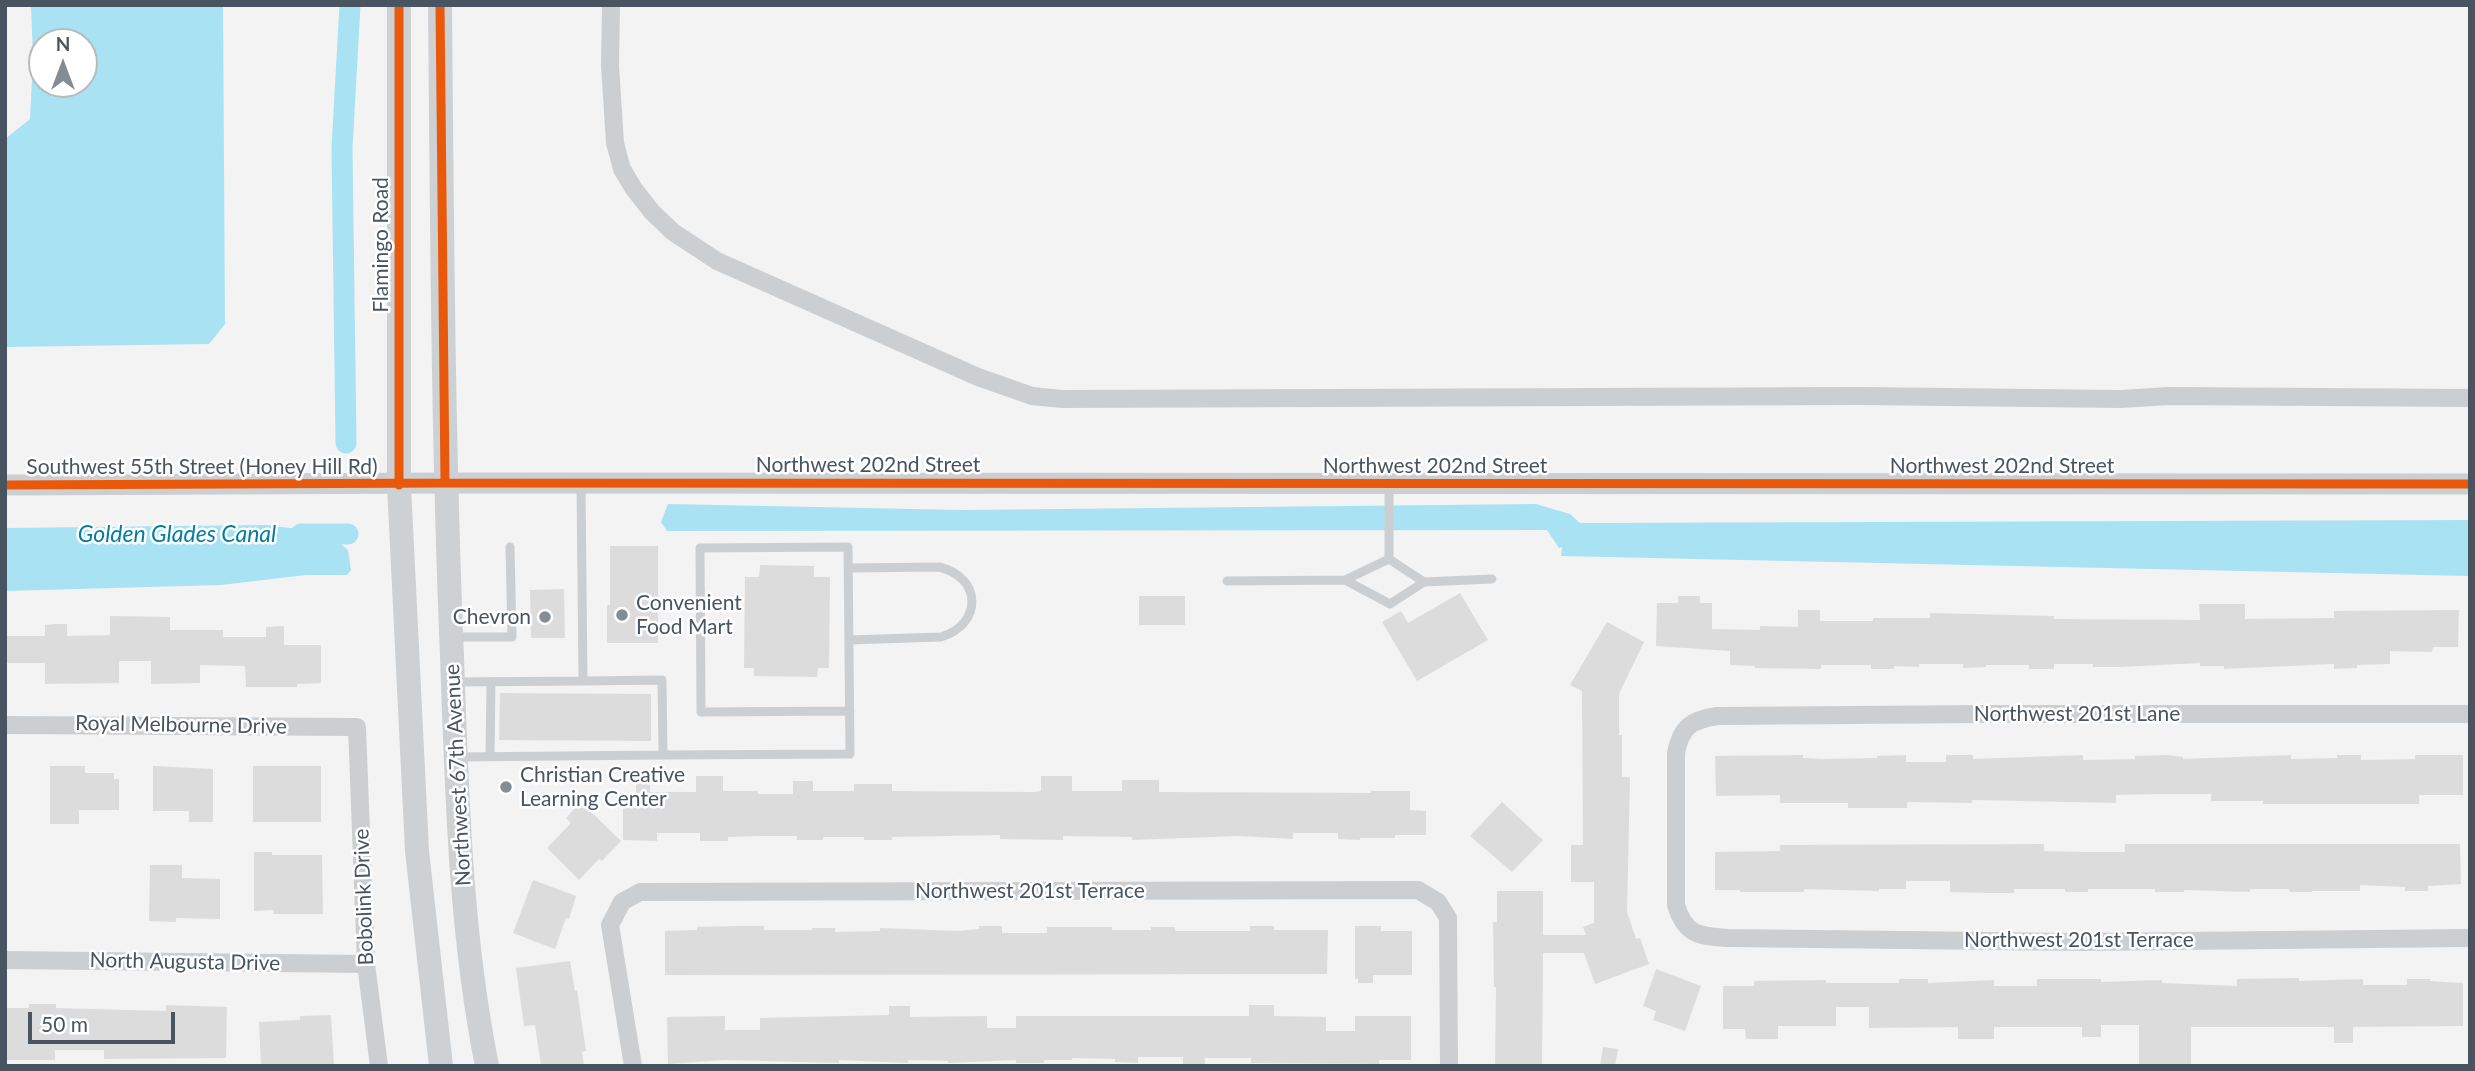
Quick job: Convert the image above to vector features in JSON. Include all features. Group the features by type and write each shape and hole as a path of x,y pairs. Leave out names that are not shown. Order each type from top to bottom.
{"main road":[{"name":"Flamingo Road","path":"399,5 399,485"},
{"path":"440,5 445,483"},
{"name":"Northwest 67th Avenue","path":"445,483 460,860 475,1005 487,1066"},
{"name":"Northwest 67th Avenue","path":"399,485 417,851 441,1066"}],"street":[{"path":"611,5 610,65 615,144 622,169 634,189 666,226 717,261 978,377 1032,396 1062,399 1860,396 2121,399 2169,396 2470,398"},
{"name":"Northwest 202nd Street","path":"399,485 581,483 1389,493 2470,484"},
{"name":"Southwest 55th Street (Honey Hill Rd)","path":"5,485 399,485"},
{"name":"Northwest 201st Lane","path":"1689,930 1680,918 1676,905 1676,753 1679,738 1686,728 1699,719 1717,716 1987,713 2470,714"},
{"name":"Royal Melbourne Drive","path":"5,725 357,727"},
{"name":"Bobolink Drive","path":"357,727 366,964 379,1066"},
{"name":"Northwest 201st Terrace","path":"633,1066 610,925 622,902 640,891 1418,890 1438,902 1448,918 1449,1066"},
{"name":"Northwest 201st Terrace","path":"1689,930 1702,936 1727,938 2027,941 2470,937"},
{"name":"North Augusta Drive","path":"5,960 366,964"}],"lane":[{"path":"581,483 583,681"},
{"path":"1389,493 1389,559"},
{"path":"451,637 512,637 510,547"},
{"path":"456,757 850,754 850,710 848,547 699,548 701,712 850,710"},
{"path":"1227,581 1345,580 1389,559"},
{"path":"1389,559 1424,582"},
{"path":"848,568 950,569 960,575 967,584 972,607 961,627 941,637 849,640"},
{"path":"1345,580 1390,604 1424,582 1492,579"},
{"path":"453,682 662,680 663,755"},
{"path":"490,756 491,682"}],"water":[{"path":"31,5 223,5 225,324 209,344 5,347 5,139 30,119 31,98 98,98 98,28 32,28"},
{"path":"668,504 963,510 1536,504 1570,514 1580,523 2470,520 2470,576 1561,556 1562,547 1559,548 1547,530 667,531 661,522"},
{"path":"267,525 327,533 348,550 351,570 347,575 306,575 221,585 5,591 5,528"}],"building":[{"path":"610,546 658,546 658,643 607,643"},
{"path":"760,565 814,566 814,577 830,577 829,668 818,668 817,677 754,676 754,668 744,668 745,577 759,577"},
{"path":"564,589 565,638 531,638 530,590"},
{"path":"1460,593 1488,640 1417,681 1382,622 1401,611 1408,623"},
{"path":"1139,596 1185,596 1185,625 1139,625"},
{"path":"1678,596 1700,596 1700,603 1712,603 1712,629 1760,630 1760,626 1798,627 1798,610 1820,610 1820,621 1873,621 1873,618 1930,618 1930,613 2054,616 2054,619 2200,620 2199,604 2245,604 2245,619 2334,618 2334,611 2459,610 2458,647 2433,647 2432,652 2390,651 2390,664 2334,669 2334,664 2224,669 2224,666 2200,666 2200,663 2121,667 2054,664 2054,669 2029,669 2029,665 1963,668 1963,664 1919,664 1919,667 1894,666 1894,669 1871,669 1871,665 1821,665 1821,669 1755,668 1730,665 1730,651 1656,646 1657,603 1678,603"},
{"path":"110,616 170,617 170,630 223,630 223,637 266,637 266,627 284,626 284,645 321,645 321,683 297,684 297,687 246,687 245,666 200,665 200,683 151,684 151,661 119,661 119,683 45,684 45,663 5,663 5,636 45,636 45,625 56,624 67,624 67,636 110,635"},
{"path":"1607,622 1644,642 1619,694 1619,735 1622,735 1622,777 1630,777 1627,912 1636,939 1640,938 1649,964 1595,984 1584,953 1543,953 1542,1066 1495,1066 1493,922 1497,922 1497,891 1543,891 1543,935 1586,935 1583,927 1594,923 1594,882 1571,882 1571,845 1583,845 1582,691 1570,685"},
{"path":"500,693 651,694 651,741 499,740"},
{"path":"1803,755 1803,758 1823,759 1906,755 1906,762 1946,762 1946,755 1973,755 1973,759 2083,755 2083,760 2135,759 2135,756 2166,755 2183,759 2291,755 2291,759 2361,755 2361,760 2415,759 2415,755 2463,755 2463,795 2419,795 2419,804 2263,804 2263,801 2211,801 2211,794 2116,795 2116,803 1972,800 1972,803 1907,802 1907,808 1848,808 1848,803 1780,803 1780,795 1716,796 1715,756"},
{"path":"50,766 85,766 85,773 114,773 114,779 119,779 119,810 79,810 79,824 50,824"},
{"path":"153,766 213,769 213,822 189,822 189,811 153,811"},
{"path":"253,766 321,766 321,822 253,822"},
{"path":"696,776 723,776 723,791 758,791 758,794 793,794 793,781 813,781 813,791 854,791 854,784 892,784 892,791 1035,792 1041,791 1041,776 1072,776 1072,791 1122,791 1122,780 1159,780 1159,792 1410,791 1410,810 1426,811 1426,835 1395,835 1395,838 1360,840 1338,839 1338,833 1293,833 1293,839 1238,836 1132,840 1132,837 1063,836 1063,840 1000,839 1000,835 892,837 892,840 823,837 823,840 797,840 797,836 758,836 728,837 728,841 700,841 700,833 657,833 657,841 623,840 623,806 636,806 636,781 650,781 650,792 696,792"},
{"path":"581,802 621,841 579,880 547,848 571,823 566,818"},
{"path":"1502,802 1543,840 1512,872 1470,836"},
{"path":"2044,844 2044,851 2125,852 2125,844 2460,844 2461,884 2428,886 2428,891 2360,885 2360,891 2290,892 2289,889 2250,889 2250,892 2155,892 2155,889 2088,889 2088,892 2065,892 2065,889 2014,889 2014,893 1986,893 1950,892 1950,881 1906,881 1906,889 1879,891 1715,890 1715,852 1780,851 1780,845"},
{"path":"254,852 272,852 272,855 322,855 323,914 274,914 273,910 254,911"},
{"path":"150,865 182,865 182,878 220,879 220,919 176,918 176,922 149,921"},
{"path":"533,880 576,896 555,949 513,933"},
{"path":"764,926 764,930 835,928 835,932 880,931 880,928 959,931 979,929 979,926 1002,926 1002,933 1047,933 1047,927 1151,930 1151,927 1175,927 1175,931 1250,931 1250,926 1274,926 1274,930 1328,930 1327,974 665,975 665,931 697,930 697,927"},
{"path":"1355,926 1381,926 1381,931 1412,931 1412,975 1373,975 1373,983 1358,983 1358,979 1355,979"},
{"path":"570,961 586,1051 582,1052 584,1066 541,1066 535,1025 524,1026 516,968"},
{"path":"1656,969 1701,986 1685,1031 1653,1020 1656,1011 1643,1006"},
{"path":"2299,978 2299,981 2363,979 2363,985 2407,985 2407,979 2463,983 2463,1026 2353,1027 2353,1043 2334,1043 2334,1027 2191,1027 2191,1066 2139,1066 2139,1025 2101,1025 2101,1037 2082,1037 2082,1027 1994,1027 1994,1039 1958,1039 1958,1027 1869,1028 1869,1007 1836,1007 1836,1026 1778,1026 1778,1039 1746,1039 1745,1029 1723,1029 1723,986 1754,986 1754,981 1899,983 1899,979 1928,979 1928,983 1994,980 1994,986 2037,986 2037,979 2101,979 2101,982 2162,980 2162,983 2237,986 2237,979"},
{"path":"29,1004 56,1004 56,1008 166,1011 166,1005 227,1007 226,1058 104,1059 104,1050 55,1050 55,1060 5,1060 5,1008 29,1008"},
{"path":"1249,1005 1274,1005 1274,1016 1326,1017 1326,1031 1355,1031 1355,1016 1411,1016 1411,1060 1379,1060 1379,1064 1251,1063 1251,1058 1205,1058 1205,1064 1183,1064 1183,1057 1138,1057 1138,1063 1115,1062 1115,1059 1072,1058 1044,1060 1044,1063 1016,1063 1016,1060 948,1063 908,1060 908,1063 839,1060 839,1063 725,1060 668,1064 667,1017 725,1016 725,1030 760,1030 760,1018 889,1015 889,1006 910,1006 910,1017 987,1016 987,1028 1016,1028 1016,1016 1249,1016"},
{"path":"331,1015 334,1066 261,1066 259,1022"},
{"path":"1603,1047 1618,1049 1615,1066 1600,1066"}],"waterway":[{"path":"346,443 342,148 350,5"},
{"name":"Golden Glades Canal","path":"301,534 348,534"}],"cycle path":[{"path":"399,5 399,485"},
{"path":"440,5 445,483"},
{"path":"5,485 2470,484"}],"place":[{"name":"Convenient Food Mart","path":"622,615"},
{"name":"Chevron","path":"545,617"},
{"name":"Christian Creative Learning Center","path":"506,787"}]}
